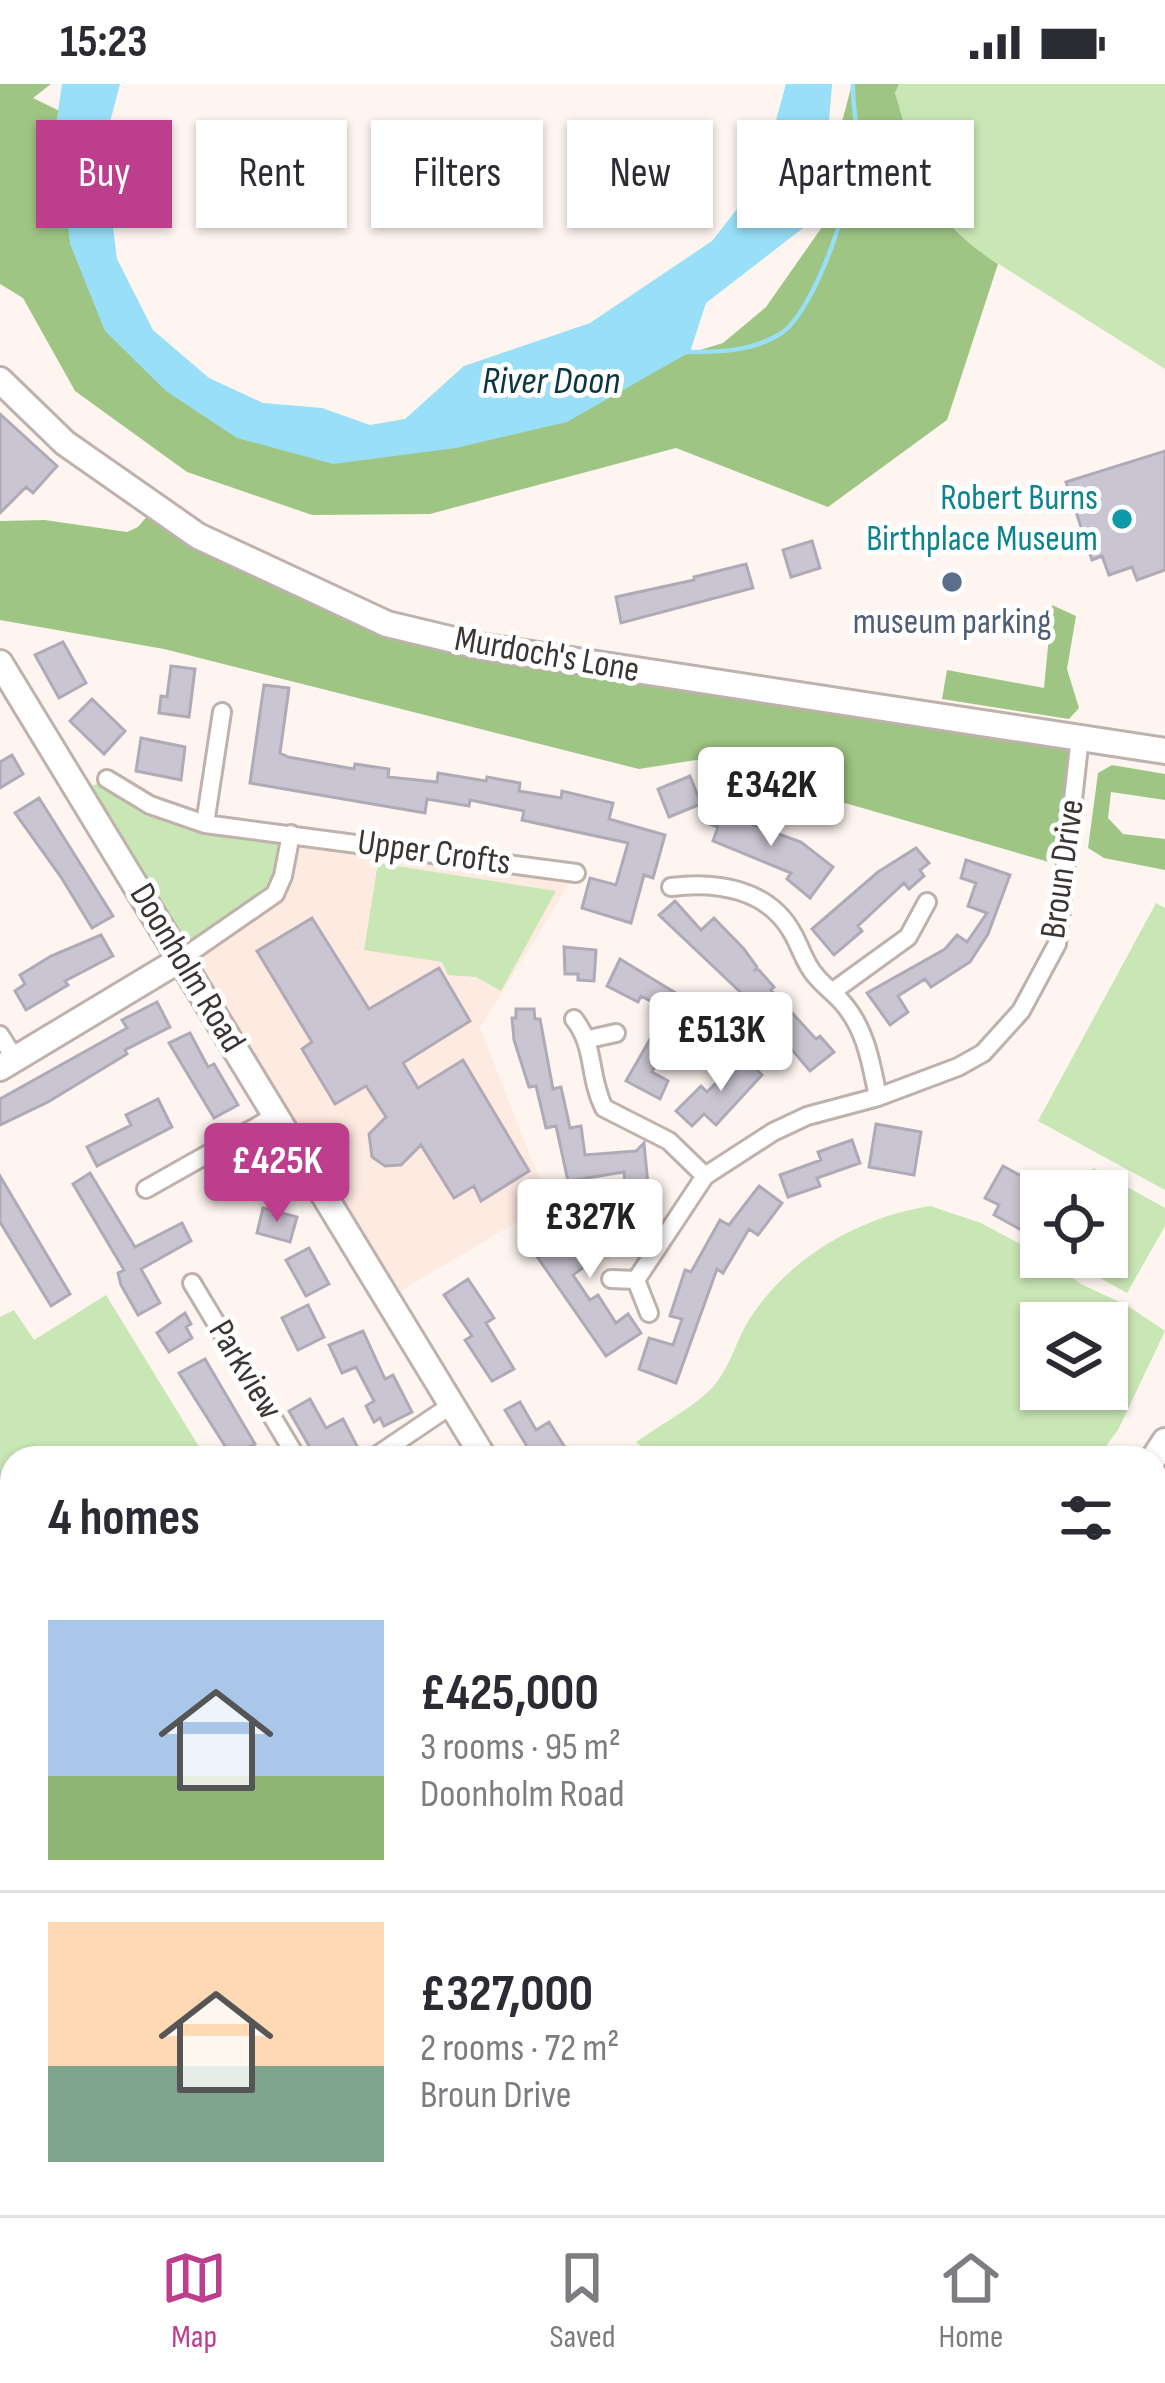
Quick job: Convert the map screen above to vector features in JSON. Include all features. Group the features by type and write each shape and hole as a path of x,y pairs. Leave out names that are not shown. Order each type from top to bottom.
{"street":[{"name":"Murdoch's Lone","path":"0,380 64,443 198,536 387,624 479,646 1165,752"},
{"name":"Doonholm Road","path":"0,663 477,1446"},
{"path":"205,824 221,712"},
{"name":"Broun Drive","path":"636,1280 706,1176 773,1132 807,1116 939,1076 983,1053 1022,1011 1057,944 1080,737"},
{"name":"Upper Crofts","path":"107,779 150,805 205,824 576,873"},
{"path":"0,1035 7,1063 182,958 275,894 292,834"},
{"path":"702,860 703,883"},
{"path":"671,886 703,883 754,896 783,918 813,974 861,1029 878,1097"},
{"path":"832,992 908,937 928,902"},
{"path":"574,1019 589,1039 591,1070 604,1108 669,1141 706,1176"},
{"path":"589,1039 616,1033"},
{"path":"146,1189 277,1115"},
{"path":"611,1279 636,1280 649,1313"},
{"name":"Parkview","path":"192,1283 290,1446"},
{"path":"392,1446 453,1404"}],"shaded area":[{"path":"291,834 576,873 480,1028 549,1203 389,1298 181,959"}],"green space":[{"path":"0,84 51,84 33,98 74,118 36,120 36,228 93,228 109,317 224,421 344,459 723,343 766,307 821,228 954,228 998,264 947,420 828,507 676,448 430,514 312,515 187,472 75,391 23,298 0,284"},
{"path":"852,84 899,84 895,93 903,120 842,120"},
{"path":"899,84 1165,84 1165,369 970,246 954,228 974,228 974,120 903,120 895,93"},
{"path":"154,508 387,624 1080,737 1066,867 696,760 639,769 164,649 0,620 0,521 45,520 127,532"},
{"path":"1052,605 1076,616 1067,669 1079,708 1069,719 942,699 947,670 1044,688"},
{"path":"1112,765 1165,774 1165,800 1111,792 1108,818 1123,834 1165,839 1165,870 1104,858 1088,848 1098,773"},
{"path":"107,779 150,805 291,834 275,894 181,959 79,792"},
{"path":"378,863 556,891 501,991 476,977 448,975 442,962 364,950"},
{"path":"1156,903 1165,908 1165,1190 1038,1121"},
{"path":"1128,1187 1165,1208 1165,1226 1127,1293 1100,1278 1128,1278"},
{"path":"930,1206 981,1223 1020,1244 1020,1278 1073,1278 1119,1302 1020,1302 1020,1410 1127,1410 1106,1446 641,1446 636,1442 712,1388 768,1294 807,1257 853,1230"},
{"path":"106,1295 199,1446 0,1446 0,1317 14,1310 34,1340"},
{"path":"1128,1306 1165,1331 1128,1409"}],"water":[{"name":"River Doon","path":"62,84 120,84 111,120 57,120"},
{"name":"River Doon","path":"786,84 832,84 829,120 776,120"},
{"name":"River Doon","path":"737,209 737,228 803,228 706,303 690,352 567,422 456,448 333,464 237,438 166,391 105,331 70,244 68,228 113,228 117,259 153,330 209,378 263,403 322,408 370,425 405,419 464,366 590,323 712,241"}],"building":[{"path":"0,414 57,466 33,493 26,487 0,513"},
{"name":"Robert Burns Birthplace Museum","path":"1165,451 1165,570 1137,580 1132,567 1109,575 1102,556 1092,560 1066,482"},
{"path":"812,541 820,568 791,577 783,550"},
{"path":"746,564 753,588 621,623 616,597"},
{"path":"63,642 86,683 59,698 35,655"},
{"path":"171,666 195,669 189,717 159,713 161,696 167,697"},
{"path":"264,685 289,688 280,753 288,757 354,769 355,764 389,769 388,777 437,782 438,773 520,783 519,791 561,798 562,791 613,803 609,819 665,835 653,878 644,875 631,923 582,908 590,878 616,885 628,843 522,820 524,811 470,800 469,806 427,799 425,813 250,783"},
{"path":"92,699 125,731 104,754 70,721"},
{"path":"141,738 185,747 181,780 136,771"},
{"path":"12,755 23,774 0,788 0,762"},
{"path":"690,776 701,804 669,817 658,789"},
{"path":"39,798 113,916 92,928 15,813"},
{"path":"717,805 750,817 748,823 801,842 833,867 810,898 787,879 791,873 713,841 718,827 710,824"},
{"path":"916,848 929,863 920,870 924,876 909,889 904,883 834,955 812,929 878,872"},
{"path":"966,860 1010,875 988,934 970,962 931,987 925,979 898,996 908,1012 890,1025 867,993 945,949 957,935 967,942 987,913 968,906 976,883 961,878"},
{"path":"675,901 701,930 714,918 744,949 755,970 774,987 771,990 834,1052 810,1071 754,1005 659,915"},
{"path":"312,918 369,1009 439,968 470,1021 403,1063 418,1088 463,1060 529,1171 481,1201 474,1186 454,1198 421,1145 401,1165 385,1166 372,1157 369,1134 386,1117 366,1086 335,1104 302,1049 312,1042 257,951"},
{"path":"101,935 113,956 65,981 68,985 26,1010 15,991 25,984 20,975"},
{"path":"564,947 596,950 594,981 565,974"},
{"path":"620,959 697,1006 676,1048 667,1043 652,1072 668,1081 660,1099 626,1081 667,1010 607,986"},
{"path":"157,1002 170,1027 125,1050 127,1054 48,1102 0,1125 0,1099 127,1028 122,1020"},
{"path":"516,1009 534,1009 535,1019 540,1019 553,1089 561,1087 570,1128 581,1126 585,1155 636,1151 644,1143 648,1185 625,1186 624,1172 568,1181 556,1126 546,1128 536,1086 529,1087 514,1040"},
{"path":"190,1033 208,1067 214,1064 238,1105 214,1118 169,1043"},
{"path":"743,1056 762,1075 716,1125 704,1114 692,1126 676,1111 701,1086 707,1092"},
{"path":"158,1099 172,1127 97,1166 87,1147 131,1125 126,1115"},
{"path":"876,1124 921,1132 914,1175 869,1167"},
{"path":"852,1140 860,1163 817,1178 820,1186 788,1197 780,1175 821,1160 818,1152"},
{"path":"248,1146 268,1186 243,1198 224,1159"},
{"path":"1003,1166 1020,1175 1020,1229 994,1215 999,1205 985,1198"},
{"path":"90,1173 135,1247 182,1223 191,1241 141,1269 160,1303 138,1315 121,1285 118,1273 124,1270 73,1184"},
{"path":"0,1176 70,1294 51,1306 0,1222"},
{"path":"759,1186 782,1203 758,1235 749,1229 723,1273 717,1269 676,1383 639,1369 649,1338 673,1345 682,1319 670,1316 685,1270 691,1272 720,1220 729,1225"},
{"path":"608,1206 620,1226 611,1231 618,1242 573,1275 590,1300 598,1295 616,1323 628,1314 641,1333 606,1356 538,1258 587,1229 583,1222"},
{"path":"263,1208 297,1217 290,1242 257,1233"},
{"path":"309,1248 329,1284 306,1296 286,1260"},
{"path":"468,1279 494,1318 486,1323 514,1369 492,1381 465,1340 472,1336 444,1295"},
{"path":"308,1305 324,1337 298,1350 282,1318"},
{"path":"185,1313 192,1338 169,1352 157,1333"},
{"path":"363,1331 385,1379 393,1375 412,1412 384,1426 380,1418 374,1422 366,1406 374,1401 356,1367 342,1373 329,1345"},
{"path":"205,1359 255,1444 225,1446 179,1373"},
{"path":"310,1399 326,1428 343,1419 357,1446 309,1446 289,1411"},
{"path":"520,1402 536,1430 549,1422 564,1446 527,1446 505,1410"}],"waterway":[{"path":"690,352 736,349 769,340 793,322 807,302 831,249 855,168 853,84"}],"place":[{"name":"Robert Burns Birthplace Museum","path":"1122,519"},
{"name":"museum parking","path":"952,582"}]}
